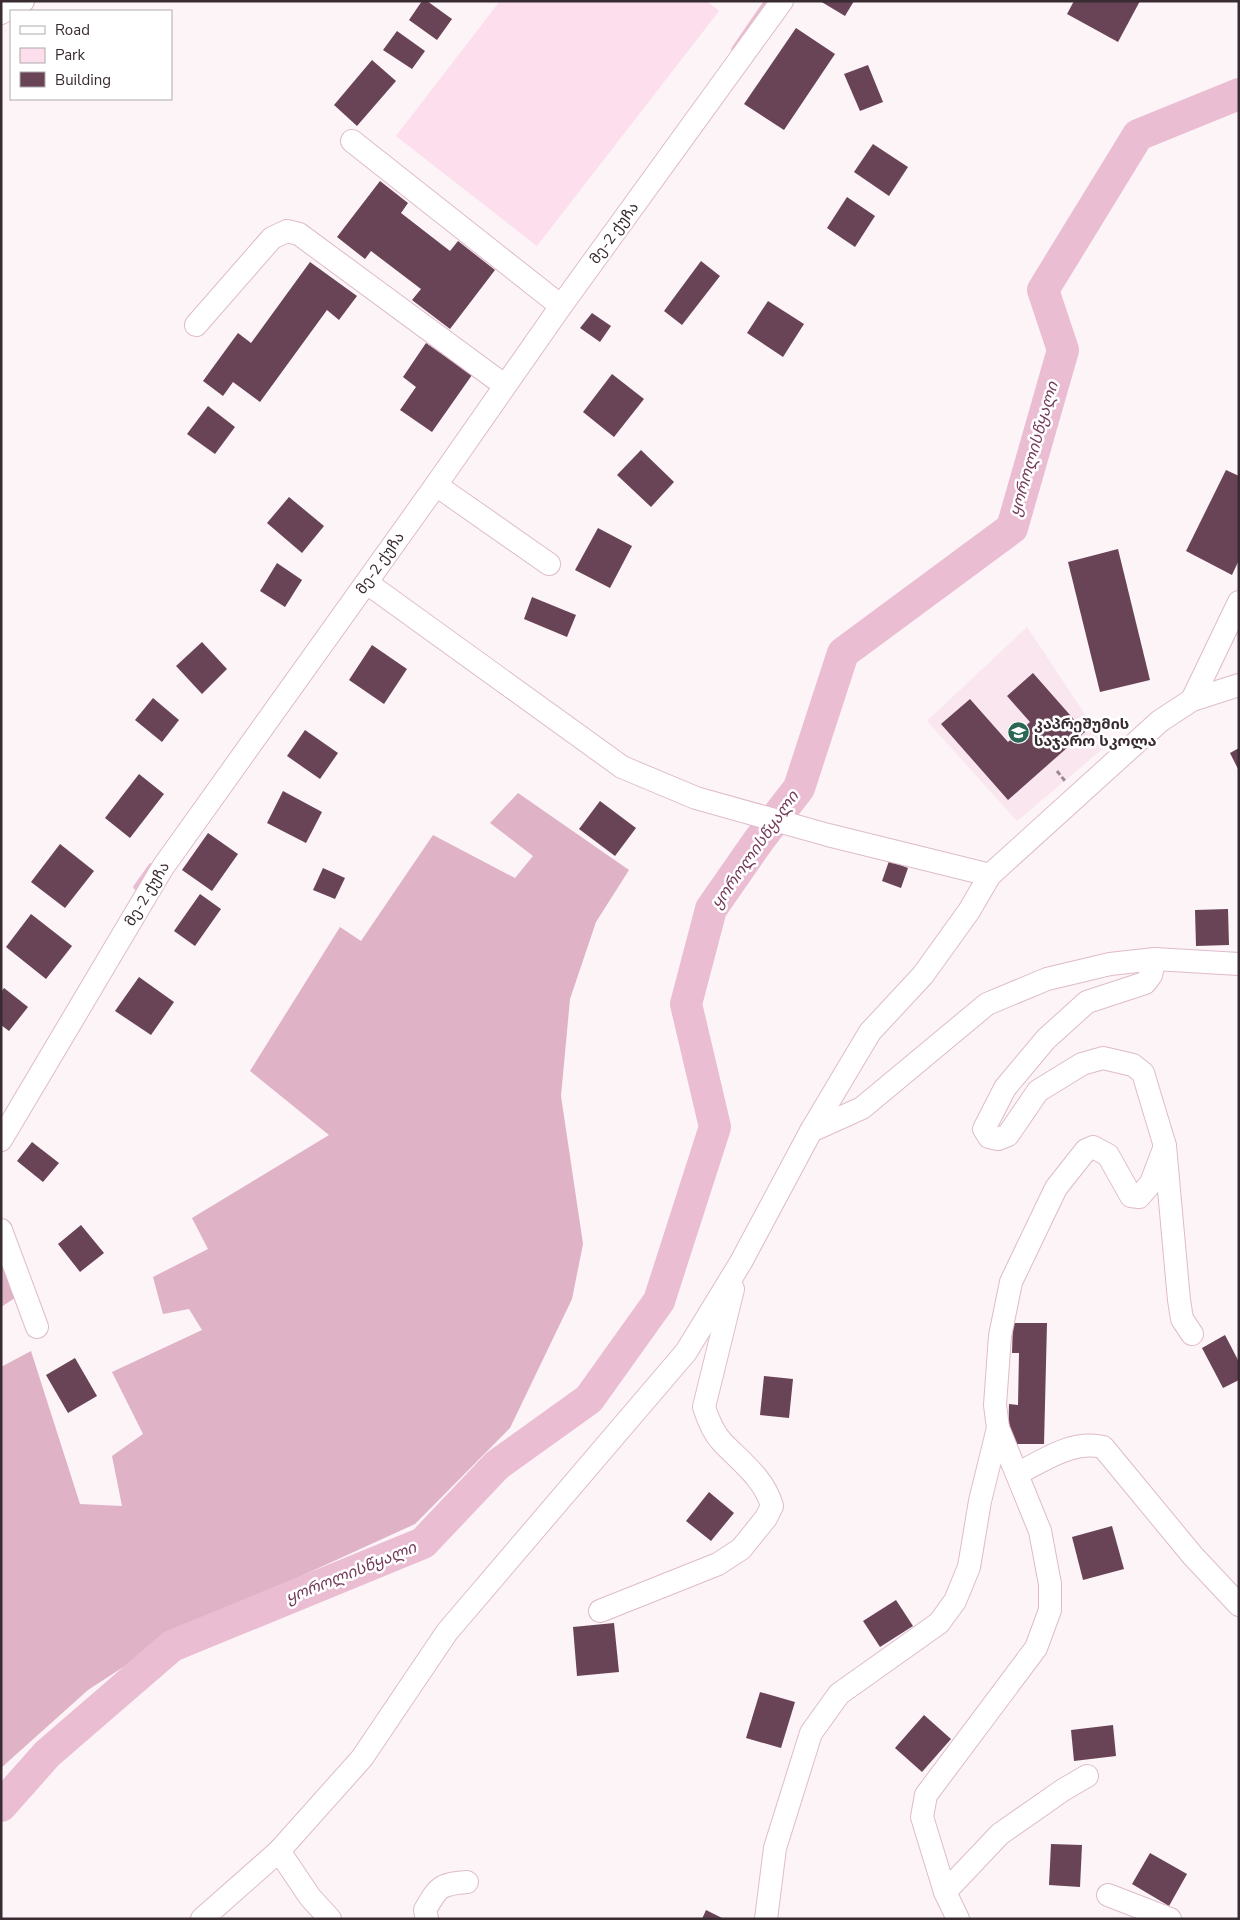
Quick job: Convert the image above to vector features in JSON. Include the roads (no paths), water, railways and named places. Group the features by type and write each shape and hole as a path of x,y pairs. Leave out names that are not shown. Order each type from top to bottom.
{"street":[{"path":"1,14 23,1"},
{"name":"მე-2 ქუჩა","path":"1,1140 163,867 436,485 504,385 782,1"},
{"path":"352,141 561,306"},
{"path":"196,325 272,238 287,231 298,234 504,385"},
{"path":"436,485 549,564"},
{"path":"367,582 622,767 696,798 828,835 990,875"},
{"path":"1192,700 1239,602"},
{"path":"202,1919 280,1851 362,1758 446,1632 686,1352 741,1262 810,1131 870,1032 923,975 969,911 990,875 1160,721 1192,700 1239,685"},
{"path":"810,1131 862,1108 987,1004 1047,979 1110,964 1155,959 1239,964"},
{"path":"1155,959 1151,975 1145,983 1126,991 1087,1002 1046,1039 1004,1088 984,1130 989,1136 998,1139 1008,1135 1038,1091 1082,1064 1102,1058 1133,1065 1143,1073 1165,1146 1179,1300 1182,1319 1192,1334"},
{"path":"958,1919 946,1892 922,1817 926,1795 1036,1648 1050,1610 1050,1584 1040,1531 998,1428 995,1405 1000,1336 1011,1282 1056,1188 1086,1150 1093,1147 1108,1155 1131,1196 1139,1197 1151,1183 1165,1146"},
{"path":"1,1230 37,1327"},
{"path":"600,1612 718,1564 742,1549 766,1518 772,1506 769,1494 749,1466 718,1435 709,1422 704,1407 718,1342 741,1262"},
{"path":"766,1919 775,1848 811,1732 839,1694 939,1623 955,1601 969,1567 980,1501 998,1428"},
{"path":"1017,1474 1059,1451 1089,1444 1103,1447 1193,1556 1239,1605"},
{"path":"946,1892 1000,1834 1063,1790 1087,1776"},
{"path":"280,1851 310,1897 330,1919"},
{"path":"427,1919 425,1910 437,1890 446,1884 467,1882"},
{"path":"1108,1895 1170,1919"}],"waterway":[{"path":"734,49 767,1"},
{"name":"ყოროლისწყალი","path":"1,1806 47,1754 172,1646 423,1543 497,1465 589,1399 659,1301 715,1127 686,1004 711,909 759,840 799,788 843,653 1012,528 1063,350 1043,290 1138,135 1239,94"},
{"path":"136,887 151,866"}],"place":[{"name":"კაპრეშუმის საჯარო სკოლა","path":"1018,733"}]}
